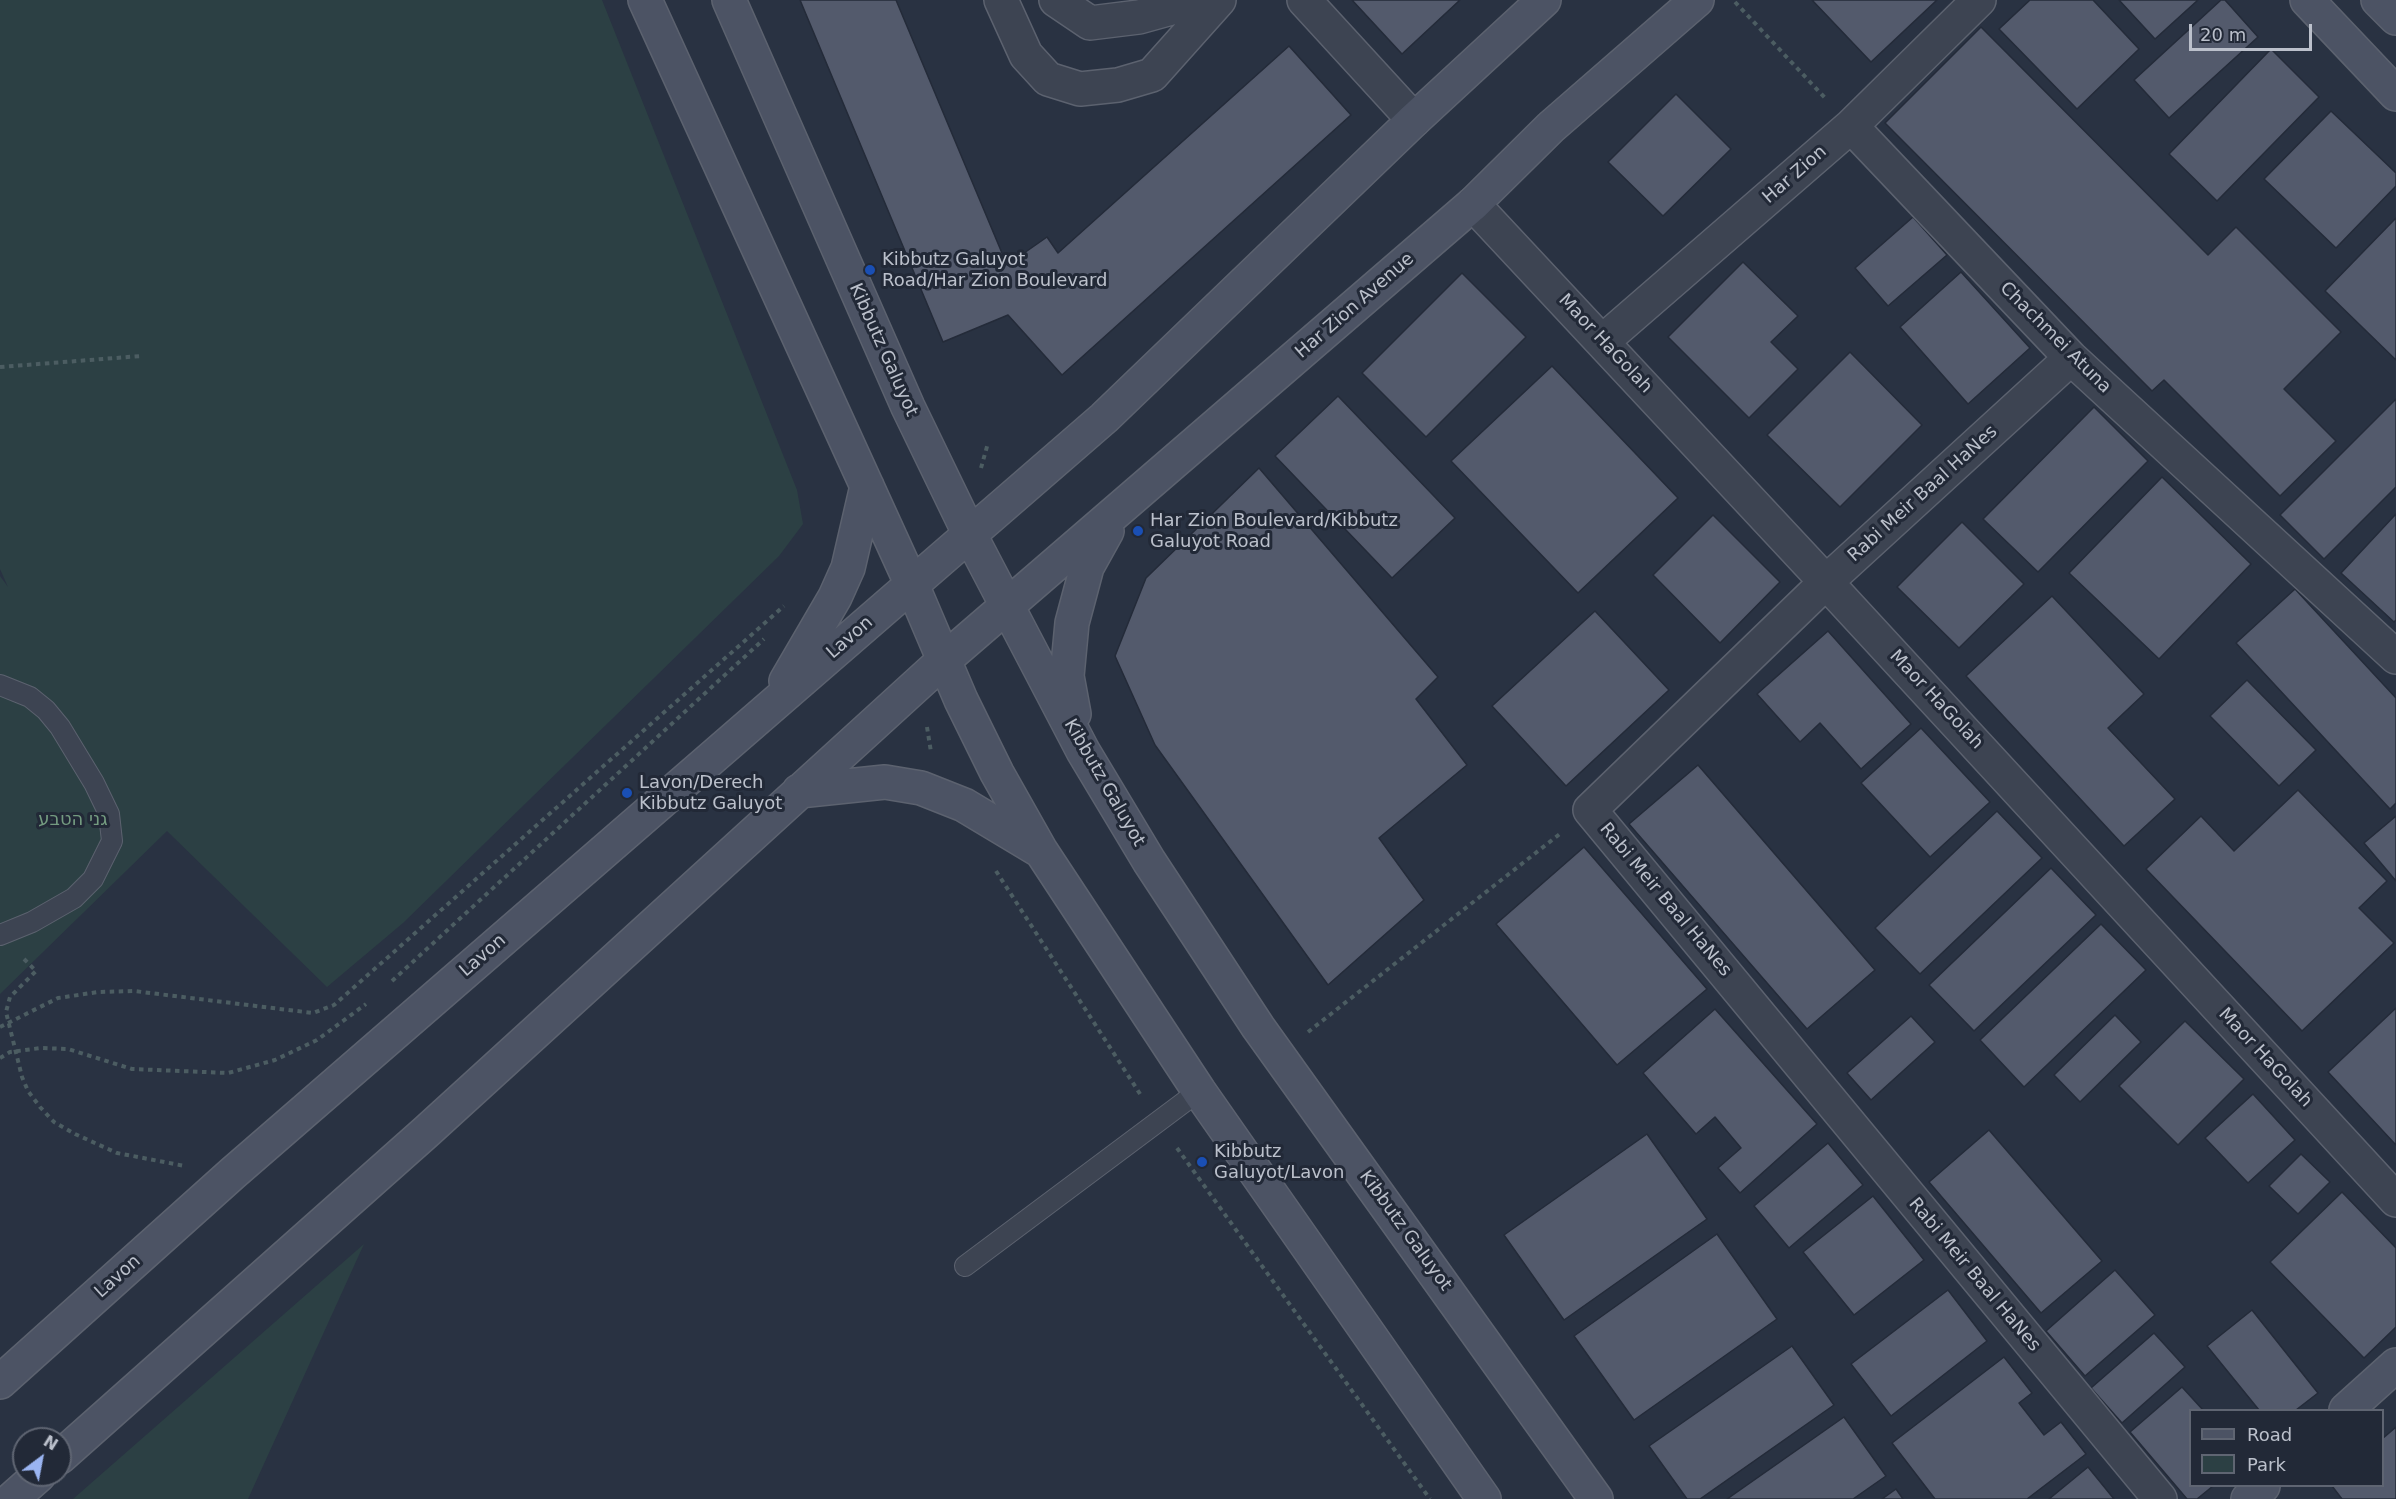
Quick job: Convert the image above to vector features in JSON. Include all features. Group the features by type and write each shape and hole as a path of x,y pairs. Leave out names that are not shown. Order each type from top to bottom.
{"main road":[{"path":"645,0 912,585 944,661 997,773 1041,851 1199,1091 1484,1499"},
{"name":"Kibbutz Galuyot","path":"729,0 908,407 970,535 1083,751 1149,861 1258,1027 1596,1499"},
{"path":"970,535 1104,418 1414,120 1544,0"},
{"name":"Har Zion Avenue","path":"1009,606 1473,204 1551,128 1697,0"},
{"path":"2307,0 2396,94"},
{"path":"2378,0 2396,18"},
{"path":"764,712 790,675 835,597 848,568 867,486"},
{"path":"1083,751 1070,699 1068,650 1088,567 1099,542 1123,508"},
{"name":"Lavon","path":"0,1382 233,1173 970,535"},
{"path":"72,1446 426,1132 799,791 1009,606"},
{"path":"799,791 885,782 921,788 964,805 1041,851"},
{"path":"2347,1409 2396,1365"},
{"path":"12,1499 26,1487"},
{"path":"2248,1499 2261,1487"}],"street":[{"path":"1001,0 1026,55 1048,79 1080,88 1118,85 1152,75 1219,0"},
{"path":"1056,0 1090,23 1139,17 1200,0"},
{"path":"1304,0 1414,120"},
{"name":"Har Zion","path":"1603,341 1851,126 1979,0"},
{"name":"Chachmei Atuna","path":"1851,126 2072,358 2396,657"},
{"name":"Maor HaGolah","path":"1473,204 1603,341 2396,1200"},
{"name":"Rabi Meir Baal HaNes","path":"2072,358 1826,582 1590,810 2160,1499"}],"lane":[{"path":"0,685 30,697 46,710 60,727 94,783 109,814 112,841 93,879 74,898 32,922 0,935"},
{"path":"965,1266 1199,1091"}],"path":[{"path":"1733,0 1851,126"},
{"path":"0,367 141,356"},
{"path":"980,472 988,443"},
{"path":"0,1027 58,998 98,992 134,991 313,1013 334,1005 790,600"},
{"path":"389,984 769,635"},
{"path":"1299,1039 1590,810"},
{"path":"19,955 36,971 10,997 6,1012 28,1091 54,1122 75,1134 117,1153 193,1167"},
{"path":"0,1058 17,1051 41,1048 68,1049 132,1069 228,1073 275,1060 317,1040 371,1000"}],"green space":[{"name":"גני הטבע","path":"0,0 602,0 797,490 803,524 779,556 403,923 327,987 167,831 0,994 0,576 8,587 0,569"},
{"path":"364,1244 248,1499 73,1499"}],"building":[{"path":"800,0 896,0 1007,265 1047,237 1058,253 1289,46 1351,115 1062,375 1008,315 943,342"},
{"path":"1352,0 1460,0 1402,54"},
{"path":"1812,0 1937,0 1871,62"},
{"path":"2030,0 2093,0 2139,49 2077,109 1999,29"},
{"path":"2119,0 2198,0 2155,39"},
{"path":"2221,0 2225,0 2258,37 2169,118 2134,80"},
{"path":"1981,27 2208,255 2236,227 2341,332 2284,389 2336,441 2280,496 2164,380 2152,391 1885,123"},
{"path":"2271,49 2319,97 2217,201 2169,154"},
{"path":"1676,94 1731,149 1663,216 1608,162"},
{"path":"2331,111 2396,173 2396,186 2336,248 2264,179"},
{"path":"1913,217 1947,255 1888,306 1855,268"},
{"path":"2396,218 2396,360 2325,291"},
{"path":"1743,262 1798,316 1771,342 1798,369 1749,418 1668,337"},
{"path":"1961,272 2030,348 1968,404 1900,327"},
{"path":"1462,273 1526,337 1426,437 1362,373"},
{"path":"1850,352 1922,425 1840,507 1767,435"},
{"path":"1552,366 1678,498 1578,593 1451,461"},
{"path":"1338,396 1455,518 1392,578 1275,456"},
{"path":"2396,399 2396,487 2324,559 2280,515"},
{"path":"2094,407 2148,461 2038,572 1983,519"},
{"path":"1259,468 1438,677 1416,699 1467,765 1379,838 1424,900 1328,985 1155,745 1115,656 1146,578"},
{"path":"2162,477 2251,564 2159,659 2069,573"},
{"path":"2396,514 2396,620 2394,622 2341,573"},
{"path":"1713,515 1780,582 1720,643 1653,575"},
{"path":"1962,522 2024,584 1959,648 1897,587"},
{"path":"2295,589 2396,698 2396,803 2390,809 2236,643"},
{"path":"2052,596 2144,694 2108,728 2175,799 2124,846 1966,676"},
{"path":"1595,611 1669,690 1566,786 1492,706"},
{"path":"1828,631 1911,724 1861,769 1820,723 1800,742 1757,694"},
{"path":"2247,680 2316,750 2279,786 2210,716"},
{"path":"1921,728 1990,802 1930,857 1861,783"},
{"path":"1698,765 1875,970 1807,1029 1629,824"},
{"path":"2298,790 2387,881 2359,908 2394,943 2302,1031 2146,869 2201,816 2234,851"},
{"path":"1997,811 2042,858 1920,974 1875,928"},
{"path":"2396,816 2396,881 2364,843"},
{"path":"1584,847 1707,989 1617,1065 1496,924"},
{"path":"2051,868 2096,915 1974,1031 1929,985"},
{"path":"2101,924 2146,970 2024,1087 1980,1040"},
{"path":"2396,1008 2396,1145 2328,1072"},
{"path":"1715,1009 1817,1124 1740,1193 1718,1168 1741,1148 1715,1117 1696,1134 1643,1073"},
{"path":"2115,1015 2141,1042 2080,1102 2054,1075"},
{"path":"1911,1016 1935,1042 1871,1100 1847,1073"},
{"path":"2185,1021 2244,1079 2178,1145 2119,1086"},
{"path":"2253,1094 2295,1140 2248,1183 2205,1138"},
{"path":"1989,1130 2102,1261 2041,1313 1929,1182"},
{"path":"1647,1134 1707,1219 1564,1320 1504,1235"},
{"path":"1828,1143 1863,1185 1789,1248 1754,1206"},
{"path":"2301,1154 2330,1182 2298,1214 2269,1186"},
{"path":"2342,1192 2396,1248 2396,1327 2364,1358 2270,1262"},
{"path":"1873,1196 1924,1260 1854,1315 1803,1252"},
{"path":"1717,1234 1777,1319 1634,1420 1574,1336"},
{"path":"2115,1270 2155,1315 2085,1376 2046,1331"},
{"path":"1948,1290 1987,1341 1891,1416 1851,1364"},
{"path":"2252,1310 2318,1393 2297,1409 2258,1409 2207,1346"},
{"path":"2154,1333 2185,1367 2122,1423 2091,1388"},
{"path":"1792,1346 1834,1405 1700,1499 1687,1499 1649,1446"},
{"path":"2004,1357 2032,1393 2019,1403 2044,1435 2061,1422 2086,1454 2027,1499 1935,1499 1892,1443"},
{"path":"2182,1387 2202,1409 2189,1409 2189,1487 2212,1487 2197,1499 2187,1499 2130,1432"},
{"path":"1844,1417 1886,1476 1853,1499 1727,1499"},
{"path":"2396,1427 2396,1499 2342,1499 2333,1487 2384,1487 2384,1437"},
{"path":"2088,1467 2114,1499 2049,1499"},
{"path":"1896,1489 1903,1499 1882,1499"}],"place":[{"name":"Kibbutz Galuyot Road/Har Zion Boulevard","path":"870,270"},
{"name":"Har Zion Boulevard/Kibbutz Galuyot Road","path":"1138,531"},
{"name":"Lavon/Derech Kibbutz Galuyot","path":"627,793"},
{"name":"Kibbutz Galuyot/Lavon","path":"1202,1162"}]}
